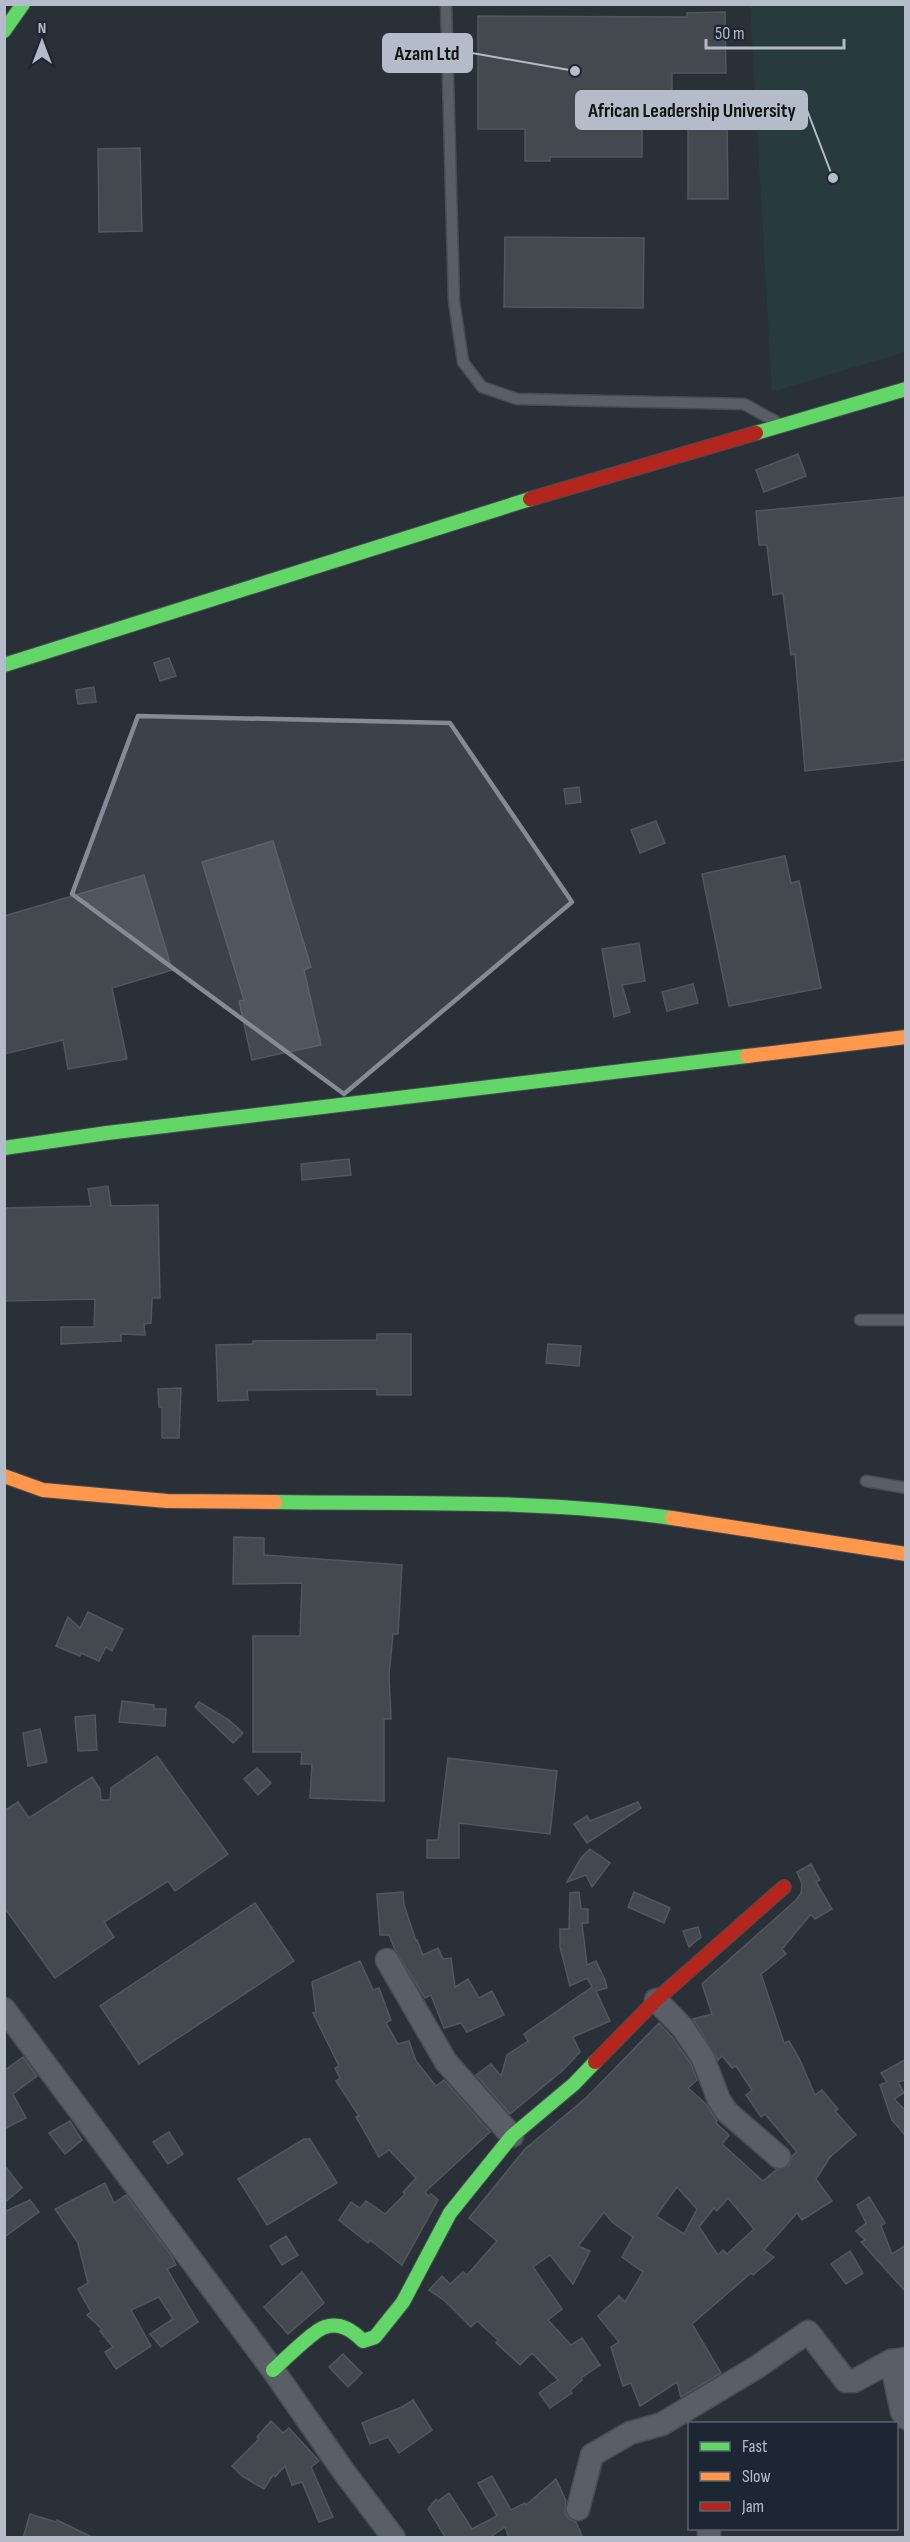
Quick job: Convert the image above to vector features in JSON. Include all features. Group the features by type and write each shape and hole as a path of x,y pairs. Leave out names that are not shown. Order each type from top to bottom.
{"street":[{"path":"4,31 23,4"},
{"path":"4,665 506,506 906,389"},
{"path":"4,1148 106,1133 906,1037"},
{"path":"4,1476 43,1490 167,1500 523,1505 621,1511 906,1554"},
{"path":"273,2370 324,2327 341,2326 352,2330 363,2341 375,2337 414,2284 450,2213 512,2136 574,2084 656,2000 784,1887"},
{"path":"387,1960 446,2062 512,2136"},
{"path":"656,2000 683,2028 703,2058 719,2100 727,2112 779,2157"},
{"path":"4,2009 273,2370 344,2472 394,2538"},
{"path":"578,2509 592,2455 630,2433 698,2414 808,2332 846,2381 854,2381 898,2360 902,2412 906,2418"}],"lane":[{"path":"446,4 454,302 463,362 482,387 517,399 744,404 783,425"},
{"path":"860,1320 906,1320"},
{"path":"866,1481 906,1488"}],"highlighted area":[{"path":"138,716 450,723 572,902 344,1094 72,894"}],"green space":[{"path":"750,5 905,5 905,352 772,392"}],"building":[{"path":"725,12 726,73 672,73 672,126 642,126 642,157 550,157 550,161 525,161 525,129 478,129 478,16 687,17 687,13"},
{"path":"688,120 727,120 728,199 688,199"},
{"path":"140,148 142,231 99,232 98,149"},
{"path":"505,237 644,238 643,308 504,307"},
{"path":"798,454 806,476 764,492 756,470"},
{"path":"906,497 906,760 805,771 795,654 791,655 783,593 773,595 767,545 759,545 756,511"},
{"path":"169,658 176,676 160,681 154,663"},
{"path":"94,687 96,702 78,704 76,690"},
{"path":"579,787 581,802 566,804 564,789"},
{"path":"656,821 665,843 640,853 631,830"},
{"path":"273,841 311,967 304,970 321,1045 252,1060 239,1001 244,1000 202,862"},
{"path":"785,856 791,883 799,881 821,988 729,1006 702,874"},
{"path":"144,875 172,970 112,988 127,1059 68,1069 63,1040 4,1054 4,916"},
{"path":"639,943 645,981 622,985 630,1012 614,1017 602,949"},
{"path":"693,984 698,1003 667,1011 662,992"},
{"path":"349,1159 351,1175 302,1180 301,1164"},
{"path":"108,1186 111,1206 158,1205 160,1298 152,1298 151,1323 144,1324 145,1335 121,1334 121,1341 61,1344 61,1327 94,1327 95,1299 4,1301 4,1208 91,1206 88,1189"},
{"path":"377,1334 411,1334 411,1395 377,1395 377,1389 247,1390 248,1400 218,1401 216,1345 253,1344 253,1341 377,1340"},
{"path":"548,1344 581,1346 579,1366 546,1363"},
{"path":"181,1388 179,1438 162,1438 162,1407 159,1407 158,1389"},
{"path":"234,1537 264,1538 264,1555 402,1565 398,1634 393,1634 389,1675 391,1719 384,1719 384,1801 310,1798 312,1764 301,1764 302,1752 253,1752 253,1636 300,1636 302,1583 233,1584"},
{"path":"88,1612 123,1629 112,1651 106,1647 99,1661 56,1646 68,1617 80,1628"},
{"path":"122,1701 154,1705 154,1709 166,1709 165,1726 119,1722"},
{"path":"199,1702 229,1720 243,1733 233,1743 195,1707"},
{"path":"95,1715 97,1750 78,1751 75,1717"},
{"path":"40,1729 47,1762 28,1766 23,1733"},
{"path":"157,1756 228,1854 175,1891 168,1881 104,1922 114,1937 55,1978 4,1907 4,1811 18,1802 29,1818 92,1777 100,1789 101,1800 110,1800 111,1788"},
{"path":"448,1758 557,1771 550,1834 459,1823 459,1858 427,1858 427,1840 438,1840"},
{"path":"257,1768 271,1783 258,1795 244,1779"},
{"path":"638,1802 641,1808 587,1843 574,1824 587,1816 590,1821"},
{"path":"590,1849 610,1863 592,1887 586,1875 567,1882 581,1858"},
{"path":"811,1864 820,1880 816,1882 832,1909 815,1919 811,1914 782,1949 786,1954 761,1974 784,2043 789,2041 815,2095 822,2090 838,2109 835,2111 856,2135 830,2157 816,2179 832,2201 802,2220 797,2213 764,2250 774,2257 753,2275 751,2273 692,2324 721,2373 681,2397 677,2382 640,2406 631,2383 623,2386 611,2347 619,2342 598,2316 619,2296 625,2302 643,2272 622,2257 633,2237 612,2222 604,2212 578,2246 590,2251 573,2284 550,2255 533,2267 562,2309 548,2320 571,2345 582,2338 600,2365 581,2378 582,2380 570,2391 572,2393 550,2408 539,2393 558,2380 532,2353 520,2365 477,2321 471,2327 445,2301 429,2290 442,2276 450,2284 463,2272 467,2275 497,2241 469,2218 525,2149 587,2097 659,2023 691,2064 697,2080 688,2088 706,2104 717,2121 716,2123 729,2135 722,2144 763,2181 776,2170 789,2166 792,2156 797,2152 765,2114 761,2117 746,2095 752,2090 736,2066 732,2068 722,2056 718,2060 693,2019 712,2014 702,1984 801,1893 802,1884 797,1872","holes":["677,2187 697,2209 684,2234 656,2216","728,2198 754,2229 727,2254 723,2250 718,2255 699,2227 714,2208 717,2211"]},
{"path":"403,1892 404,1905 423,1955 438,1948 443,1959 451,1958 455,1987 468,1979 479,1998 492,1991 504,2015 467,2032 461,2023 444,2028 431,1995 425,1998 395,1950 389,1935 380,1935 377,1894"},
{"path":"579,1892 581,1909 588,1909 588,1923 582,1923 587,1965 596,1961 605,1980 607,1988 596,1991 610,2021 573,2037 580,2052 562,2071 510,2114 476,2075 491,2064 501,2076 507,2055 528,2041 524,2034 592,1987 587,1978 570,1986 560,1947 560,1929 569,1929 570,1893"},
{"path":"634,1892 670,1908 664,1923 628,1907"},
{"path":"255,1903 294,1961 139,2064 100,2006"},
{"path":"698,1927 701,1937 689,1947 683,1931"},
{"path":"360,1961 373,1990 379,1988 391,2020 386,2023 398,2044 409,2041 416,2061 436,2086 444,2080 490,2132 425,2192 428,2196 431,2194 438,2200 402,2265 370,2240 368,2243 339,2220 351,2202 360,2208 366,2201 385,2214 405,2194 403,2192 416,2178 389,2150 379,2157 356,2117 359,2116 336,2081 340,2078 335,2068 339,2066 313,2013 316,2012 312,1982"},
{"path":"23,2057 37,2076 13,2094 26,2118 4,2129 4,2071"},
{"path":"906,2059 906,2080 898,2082 904,2093 894,2099 906,2111 906,2136 892,2120 880,2085 887,2082 881,2073"},
{"path":"70,2121 82,2140 65,2154 49,2133"},
{"path":"169,2132 183,2154 168,2164 153,2142"},
{"path":"304,2139 310,2139 337,2183 267,2225 238,2179"},
{"path":"4,2165 22,2188 4,2203"},
{"path":"105,2183 114,2203 126,2195 171,2255 176,2265 167,2269 198,2322 161,2347 150,2334 173,2319 159,2297 131,2310 151,2346 116,2369 105,2352 113,2347 100,2331 102,2329 87,2315 91,2312 78,2289 88,2283 78,2243 55,2209"},
{"path":"869,2197 885,2223 881,2226 892,2254 906,2245 906,2292 861,2242 865,2240 856,2231 866,2223 857,2205"},
{"path":"30,2200 39,2212 4,2237 4,2212"},
{"path":"286,2236 298,2255 282,2265 270,2246"},
{"path":"850,2251 863,2273 846,2284 831,2264"},
{"path":"302,2272 324,2303 288,2334 264,2307"},
{"path":"343,2354 362,2373 348,2387 329,2367"},
{"path":"413,2400 432,2430 399,2453 388,2437 370,2444 362,2423 402,2407"},
{"path":"271,2421 283,2433 289,2428 319,2461 311,2467 333,2517 319,2522 302,2482 292,2485 285,2466 275,2477 273,2475 264,2489 242,2476 232,2466 259,2439 257,2437"},
{"path":"492,2476 511,2510 525,2503 526,2505 556,2479 566,2501 565,2513 569,2519 576,2522 583,2538 509,2538 505,2527 489,2538 446,2538 428,2509 436,2499 438,2501 449,2493 472,2529 497,2516 478,2483"},
{"path":"30,2514 56,2522 57,2520 94,2538 23,2538"}],"traffic: fast":[{"path":"4,31 23,4"},
{"path":"756,433 906,389"},
{"path":"4,665 530,499"},
{"path":"4,1148 107,1133 747,1056"},
{"path":"275,1502 524,1505 672,1518"},
{"path":"273,2370 306,2340 325,2327 346,2328 363,2341 375,2337 403,2302 450,2213 512,2136 574,2084 595,2062"}],"traffic: slow":[{"path":"747,1056 906,1037"},
{"path":"4,1476 43,1490 167,1501 275,1502"},
{"path":"672,1518 906,1554"}],"traffic: jam":[{"path":"530,499 756,433"},
{"path":"595,2062 656,2000 784,1887"}],"place":[{"name":"Azam Ltd","path":"575,71"},
{"name":"African Leadership University","path":"833,178"}]}
